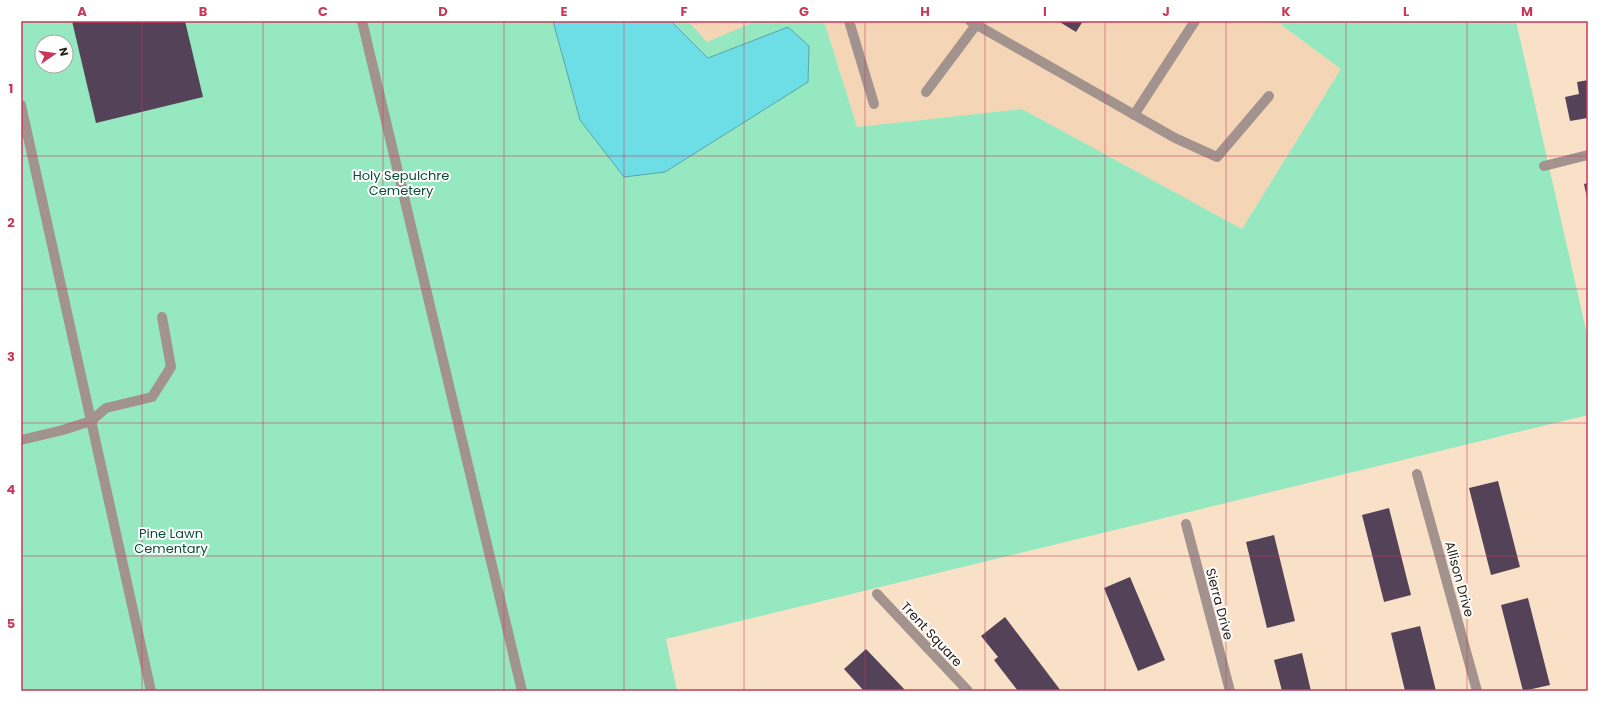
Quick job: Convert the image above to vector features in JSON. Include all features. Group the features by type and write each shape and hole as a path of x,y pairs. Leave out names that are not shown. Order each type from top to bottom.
{"street":[{"path":"362,21 522,691"},
{"path":"849,21 874,104"},
{"path":"1134,115 1195,21"},
{"path":"926,92 975,22 1175,138 1217,157 1269,96"},
{"path":"21,105 151,691"},
{"path":"1544,166 1588,155"},
{"path":"21,440 63,430 91,421 106,408 152,397 171,367 162,317"},
{"name":"Allison Drive","path":"1417,474 1477,691"},
{"name":"Sierra Drive","path":"1186,524 1230,691"},
{"name":"Trent Square","path":"877,594 968,691"}],"shaded area":[{"path":"688,21 756,21 707,42"},
{"path":"824,21 1276,21 1341,69 1242,229 1022,109 857,127"}],"green space":[{"path":"21,21 688,21 707,42 756,21 824,21 857,127 1022,109 1242,229 1341,69 1276,21 1516,21 1588,339 1588,415 666,639 677,691 21,691"}],"water":[{"path":"553,21 671,21 708,58 788,27 809,46 808,82 665,172 624,177 580,120"}],"building":[{"path":"72,21 185,21 203,97 96,123"},
{"path":"1058,21 1083,21 1076,32"},
{"path":"1588,80 1588,118 1570,121 1565,97 1579,94 1577,82"},
{"path":"1588,183 1588,198 1587,198 1584,184"},
{"path":"1498,481 1520,567 1491,575 1469,488"},
{"path":"1389,508 1411,595 1384,602 1362,515"},
{"path":"1274,535 1295,621 1267,628 1246,542"},
{"path":"1130,577 1165,660 1138,671 1104,588"},
{"path":"1528,598 1550,685 1523,691 1501,605"},
{"path":"1005,617 1061,691 1018,691 994,660 998,657 981,636"},
{"path":"1420,626 1436,691 1405,691 1391,633"},
{"path":"866,649 906,691 864,691 844,669"},
{"path":"1302,653 1311,691 1282,691 1274,660"}],"park label":[{"name":"Holy Sepulchre Cemetery","path":"401,182"},
{"name":"Pine Lawn Cementary","path":"171,540"}]}
